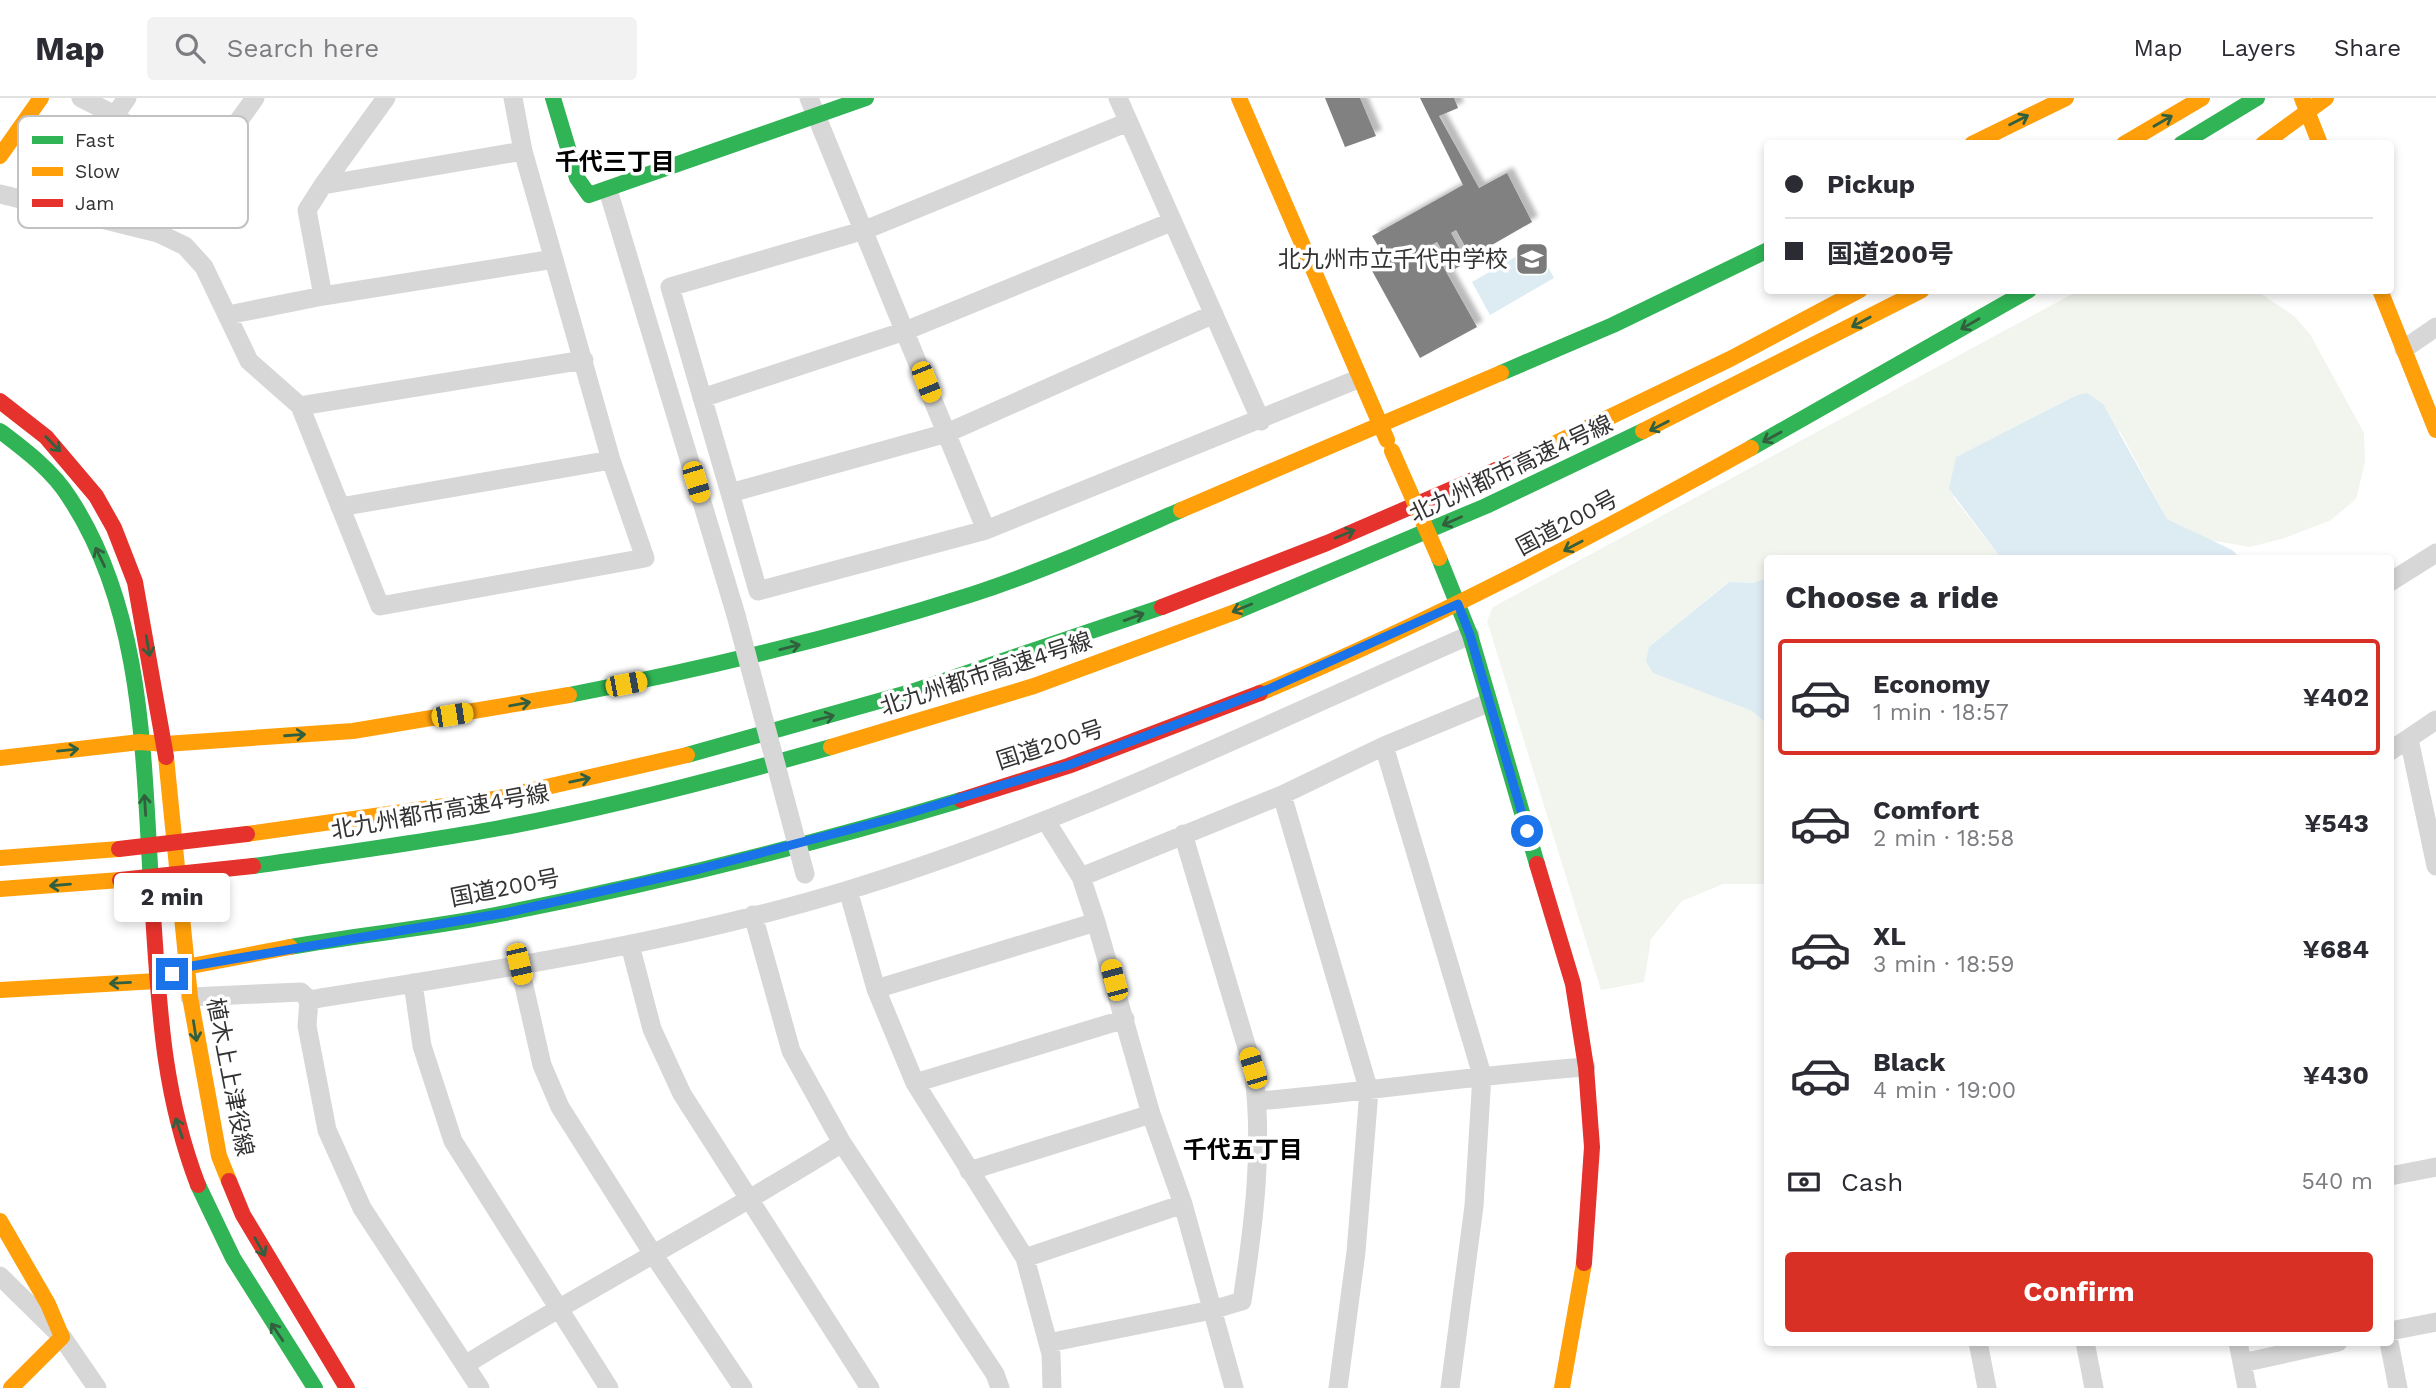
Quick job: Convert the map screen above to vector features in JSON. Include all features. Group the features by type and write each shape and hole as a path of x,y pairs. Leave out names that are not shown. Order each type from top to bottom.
{"main road":[{"path":"28,116 41,98"},
{"path":"553,98 577,178 589,195 608,190 814,107 866,98"},
{"path":"1239,98 1470,635 1573,984 1586,1067 1592,1147 1582,1283 1562,1388"},
{"path":"1980,140 2066,98"},
{"path":"2131,140 2202,98"},
{"path":"2267,140 2304,104 2326,98"},
{"path":"2188,140 2254,100"},
{"path":"2304,104 2318,140"},
{"path":"0,156 18,131"},
{"path":"0,758 140,742 165,744 353,732 675,675 836,635 972,594 1114,539 1612,325 1764,252"},
{"name":"北九州都市高速4号線","path":"0,858 119,849 247,834 496,798 649,765 838,714 1026,657 1226,583 1590,428 1852,294"},
{"name":"北九州都市高速4号線","path":"0,889 253,866 502,828 655,793 842,743 1032,687 1222,617 1426,533 1602,454 1914,294"},
{"name":"国道200号","path":"0,990 157,981 186,967 505,913 696,870 890,819 1069,765 1269,689 1458,604 1571,547 1750,449 2022,294"},
{"path":"2382,294 2436,430"},
{"name":"植木上上津役線","path":"0,401 47,437 96,496 114,528 135,582 165,744 186,967 219,1156 238,1203 274,1272 347,1388"},
{"path":"0,431 26,450 68,496 104,565 121,614 140,742 160,1044 175,1117 199,1187 223,1242 252,1295 315,1388"},
{"path":"0,1222 48,1304 62,1337 12,1388"}],"street":[{"path":"83,100 114,115 127,98"},
{"path":"242,116 256,98"},
{"path":"323,296 307,210 386,98"},
{"path":"139,228 159,233 185,246 204,267 249,361 300,406 380,606 645,558 611,460 523,151 513,98"},
{"path":"1118,98 1261,421"},
{"path":"814,107 986,530"},
{"path":"1128,122 864,230 670,287 758,591 986,530 1261,421 1358,379"},
{"path":"323,185 523,151"},
{"path":"608,190 736,615 811,901"},
{"path":"0,194 18,198"},
{"path":"702,398 905,331 1171,222"},
{"path":"159,233 162,228"},
{"path":"228,315 323,296 554,259"},
{"path":"730,493 947,433 1214,314"},
{"path":"2404,349 2436,327"},
{"path":"300,406 584,360"},
{"path":"340,508 611,460"},
{"path":"2394,579 2436,553"},
{"path":"309,1000 630,945 848,890 1046,821 1470,635"},
{"path":"1081,877 1282,795 1384,746 1488,703"},
{"path":"2394,748 2436,720"},
{"path":"2409,738 2436,866"},
{"path":"1384,746 1482,1075 1474,1206 1450,1388"},
{"path":"1282,795 1369,1091 1356,1252 1338,1388"},
{"path":"1046,821 1081,877 1096,922 1150,1114 1183,1204 1234,1388"},
{"path":"1048,1343 1212,1310 1242,1300 1256,1206 1258,1101 1253,1068 1183,834"},
{"path":"848,890 876,989 915,1083 1025,1258 1048,1343 1052,1388"},
{"path":"753,915 791,1051 842,1143 995,1374 1000,1388"},
{"path":"876,989 1096,922"},
{"path":"630,945 653,1030 682,1094 870,1388"},
{"path":"519,964 542,1065 560,1107 653,1254 743,1388"},
{"path":"413,983 422,1046 453,1141 556,1308 610,1388"},
{"path":"190,997 301,992 309,1000 307,1026 327,1130 362,1208 480,1388"},
{"path":"915,1083 1125,1019"},
{"path":"1258,1101 1369,1091 1482,1075 1586,1067"},
{"path":"969,1171 1150,1114"},
{"path":"465,1365 556,1308 749,1202 842,1143"},
{"path":"2394,1175 2436,1167"},
{"path":"1025,1258 1183,1204"},
{"path":"0,1276 62,1337 97,1388"},
{"path":"2394,1330 2436,1322"},
{"path":"1979,1346 1987,1388"},
{"path":"2086,1346 2094,1388"},
{"path":"2239,1346 2247,1388"},
{"path":"2242,1363 2319,1346"},
{"path":"2390,1346 2398,1388"}],"shaded area":[{"path":"1536,245 1554,278 1490,315 1472,282"},
{"path":"2072,294 2261,294 2294,316 2310,334 2364,433 2365,462 2356,499 2331,520 2285,538 2250,547 2209,540 2167,519 2121,433 2077,395 1956,457 1954,498 1999,555 1764,555 1764,579 1753,583 1728,582 1649,647 1653,673 1752,711 1764,721 1764,884 1723,884 1682,901 1651,939 1644,982 1601,990 1487,621 1493,607"},
{"path":"2087,393 2103,404 2167,519 2232,550 2237,555 1999,555 1949,489 1956,457 2077,395"},
{"path":"1764,579 1764,721 1752,711 1653,673 1646,661 1649,647 1729,582 1753,583"}],"building":[{"path":"1325,98 1360,98 1376,136 1345,147"},
{"path":"1420,98 1454,98 1458,108 1439,116 1479,188 1507,173 1532,222 1471,257 1456,230 1451,233 1467,262 1453,270 1437,242 1431,245 1477,327 1420,358 1371,269 1386,259 1372,236 1463,185"}],"traffic: fast":[{"path":"553,98 577,178 589,195 866,98"},
{"path":"2188,140 2257,98"},
{"path":"1501,373 1613,325 1764,252"},
{"path":"1751,448 2022,294"},
{"path":"0,431 38,461 62,487 94,542 113,590 127,640 136,691 152,899"},
{"path":"1235,612 1486,506 1643,431"},
{"path":"569,695 771,651 871,625 1023,576 1181,510"},
{"path":"1439,558 1470,635 1537,864"},
{"path":"687,755 911,692 1162,607"},
{"path":"253,866 438,839 542,820 667,791 831,747"},
{"path":"290,947 465,921 550,904 786,849 961,800"},
{"path":"198,1185 233,1258 315,1388"}],"traffic: slow":[{"path":"28,116 41,98"},
{"path":"1239,98 1387,440"},
{"path":"1980,140 2066,98"},
{"path":"2131,140 2202,98"},
{"path":"2302,98 2318,140"},
{"path":"2268,140 2326,98"},
{"path":"0,156 18,131"},
{"path":"1533,454 1730,359 1852,294"},
{"path":"1643,431 1914,294"},
{"path":"2382,294 2436,430"},
{"path":"1181,510 1501,373"},
{"path":"1260,693 1386,638 1509,578 1751,448"},
{"path":"1392,451 1439,558"},
{"path":"831,747 1034,686 1235,612"},
{"path":"0,758 140,742 165,744 353,731 569,695"},
{"path":"247,834 494,799 687,755"},
{"path":"166,757 190,997 219,1156 229,1181"},
{"path":"0,858 119,849"},
{"path":"0,889 120,880"},
{"path":"0,990 157,981 186,967 290,947"},
{"path":"0,1221 48,1304 62,1337 11,1388"},
{"path":"1562,1388 1584,1263"}],"traffic: jam":[{"path":"0,401 46,437 96,496 114,528 135,582 166,757"},
{"path":"1162,607 1327,543 1533,454"},
{"path":"961,800 1068,766 1260,693"},
{"path":"119,849 247,834"},
{"path":"1537,864 1573,984 1586,1067 1592,1147 1584,1263"},
{"path":"120,880 253,866"},
{"path":"152,899 160,1009 169,1079 176,1114 198,1185"},
{"path":"229,1181 243,1215 347,1388"}],"place":[{"name":"北九州市立千代中学校","path":"1532,259"}],"district":[{"name":"千代三丁目","path":"615,162"},
{"name":"千代五丁目","path":"1243,1150"}],"route":[{"path":"172,974 186,967 304,945 505,913 696,870 890,819 1069,765 1269,689 1458,604 1470,635 1527,831"}]}
